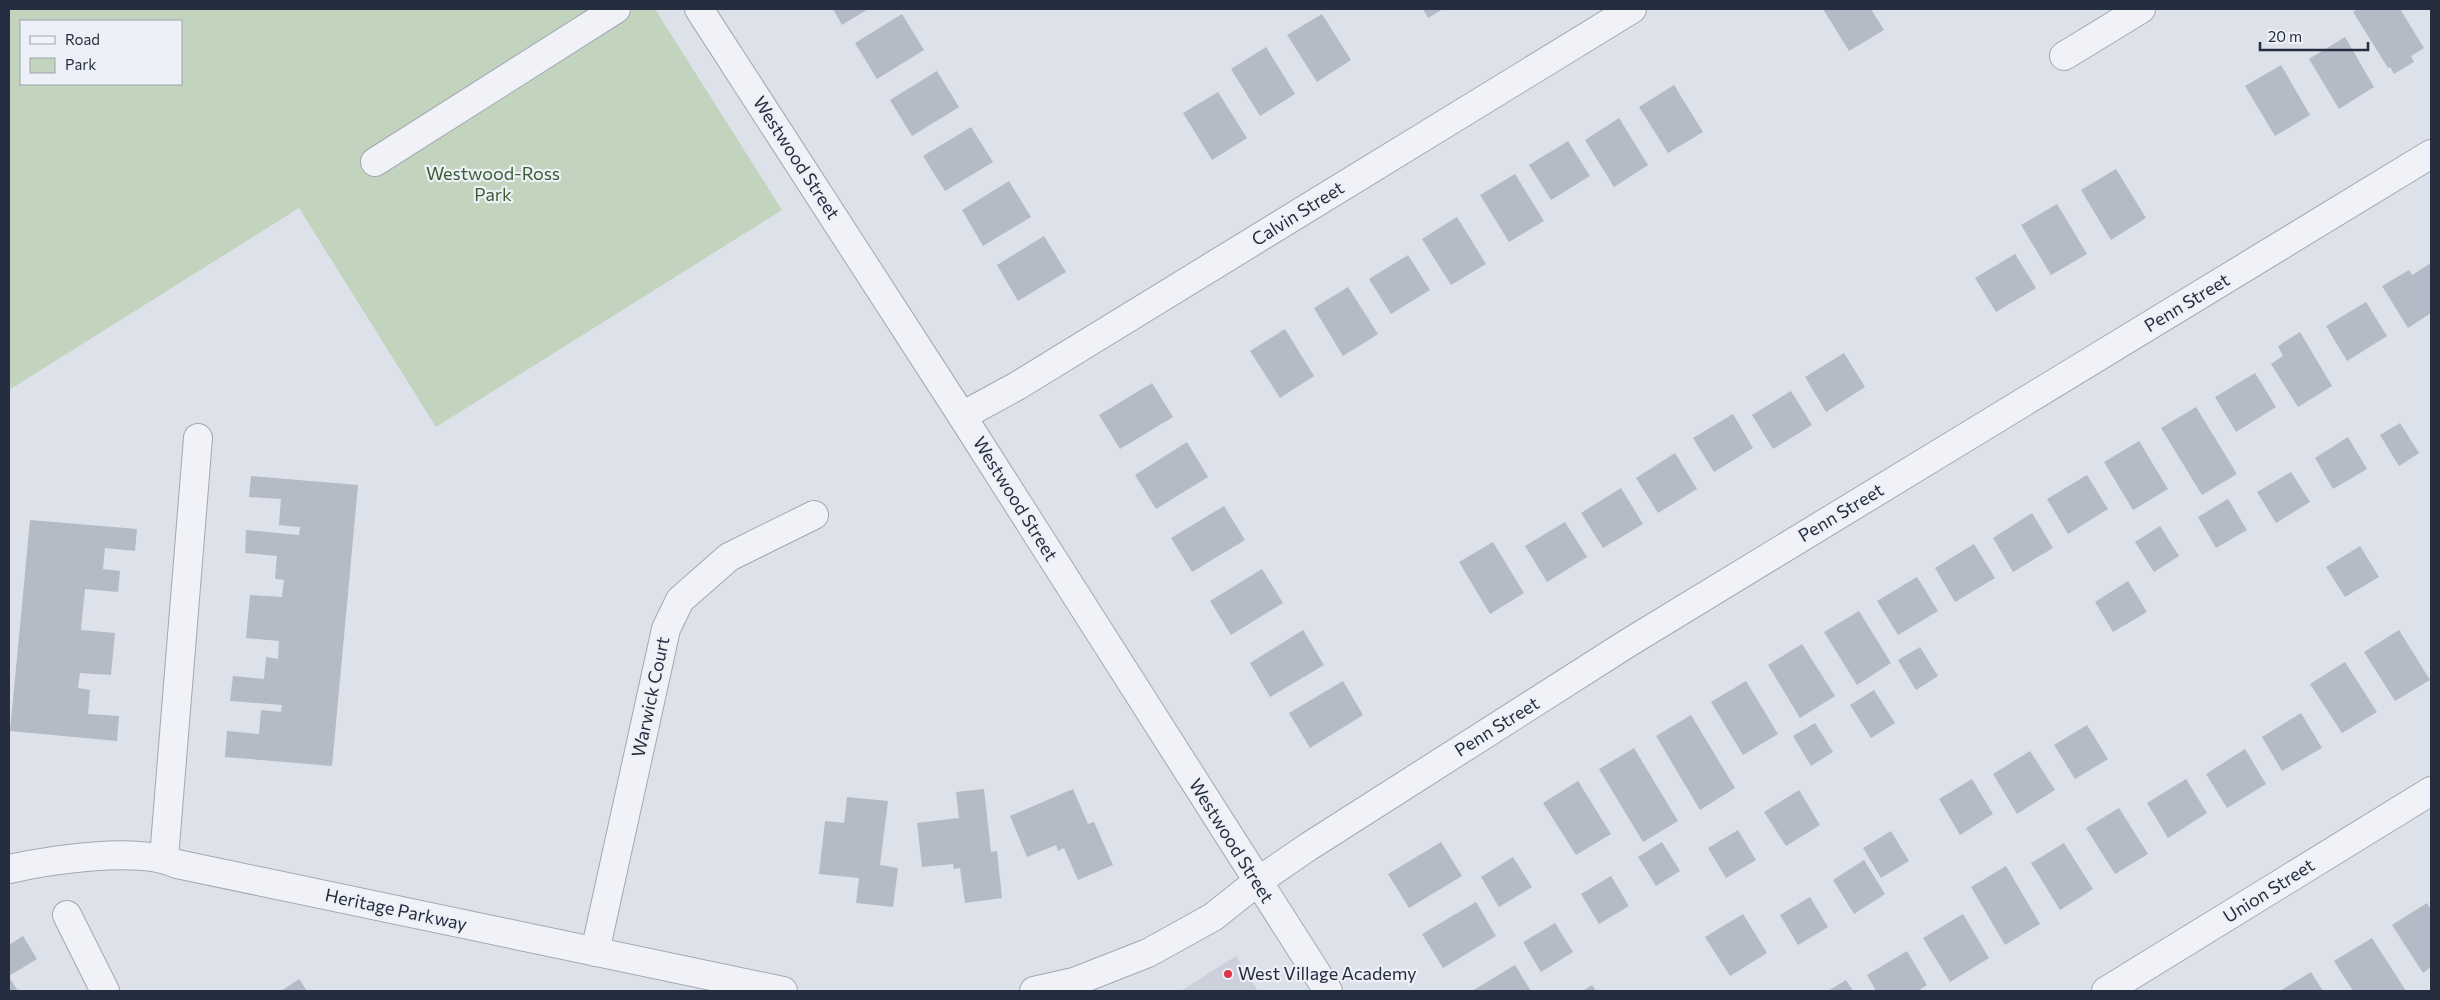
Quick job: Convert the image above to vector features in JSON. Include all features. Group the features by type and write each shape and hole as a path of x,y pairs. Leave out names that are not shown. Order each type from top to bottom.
{"street":[{"path":"375,162 616,9"},
{"name":"Westwood Street","path":"699,9 962,416 1328,991"},
{"name":"Calvin Street","path":"962,416 1017,386 1632,9"},
{"path":"2064,56 2141,9"},
{"name":"Penn Street","path":"1257,882 1308,847 1628,643 2431,154"},
{"path":"164,858 198,438"},
{"name":"Warwick Court","path":"595,952 666,629 680,600 729,557 814,515"},
{"name":"Union Street","path":"2106,991 2431,791"},
{"name":"Heritage Parkway","path":"9,869 50,860 114,856 164,858 177,864 595,952 685,982 783,991"},
{"path":"1034,991 1074,982 1148,953 1213,917 1257,882"},
{"path":"67,915 105,991"}],"shaded area":[{"name":"West Village Academy","path":"1236,956 1258,991 1181,991"}],"green space":[{"name":"Westwood-Ross Park","path":"9,9 655,9 782,210 436,427 299,208 9,390"}],"building":[{"path":"833,9 868,9 842,25"},
{"path":"1423,9 1443,9 1428,18"},
{"path":"1823,9 1871,9 1884,30 1849,51"},
{"path":"2358,9 2400,9 2424,48 2411,56 2414,62 2394,74 2390,67 2388,68 2353,12"},
{"path":"902,14 924,50 877,79 855,43"},
{"path":"1322,14 1351,60 1317,82 1287,35"},
{"path":"2345,37 2374,87 2339,109 2309,59"},
{"path":"1266,47 1295,94 1260,116 1231,69"},
{"path":"2281,65 2310,115 2275,136 2245,86"},
{"path":"937,71 959,107 912,136 890,100"},
{"path":"1674,85 1703,132 1668,153 1639,107"},
{"path":"1218,92 1247,138 1212,160 1183,113"},
{"path":"1619,118 1648,165 1614,187 1585,140"},
{"path":"971,127 993,162 945,191 923,156"},
{"path":"1568,141 1590,176 1551,200 1529,165"},
{"path":"2116,169 2146,218 2111,240 2081,190"},
{"path":"1515,174 1544,221 1509,242 1480,195"},
{"path":"1009,181 1031,217 983,246 962,210"},
{"path":"2057,204 2087,254 2051,275 2021,225"},
{"path":"1457,217 1486,264 1451,285 1422,239"},
{"path":"1044,236 1066,272 1018,301 997,265"},
{"path":"2015,254 2036,288 1996,312 1975,278"},
{"path":"1408,255 1430,290 1391,314 1369,279"},
{"path":"2431,263 2431,313 2408,328 2382,286 2409,270 2412,275"},
{"path":"1348,287 1378,334 1343,356 1314,308"},
{"path":"2366,302 2387,336 2347,361 2326,326"},
{"path":"1285,329 1314,376 1280,398 1250,351"},
{"path":"2300,332 2332,386 2298,407 2271,364 2283,356 2278,346"},
{"path":"1844,353 1865,387 1826,412 1805,377"},
{"path":"2255,373 2276,407 2236,432 2215,397"},
{"path":"1152,383 1173,417 1120,449 1099,415"},
{"path":"1791,391 1812,425 1773,449 1752,415"},
{"path":"2196,407 2237,474 2202,495 2161,428"},
{"path":"1733,414 1753,448 1714,472 1693,438"},
{"path":"2400,423 2419,453 2399,466 2380,435"},
{"path":"2348,437 2367,469 2333,489 2315,458"},
{"path":"2139,441 2168,489 2133,510 2104,462"},
{"path":"1187,442 1208,477 1156,509 1135,475"},
{"path":"1675,453 1697,489 1658,513 1636,478"},
{"path":"2291,472 2310,502 2276,523 2257,492"},
{"path":"2087,475 2108,509 2068,534 2047,499"},
{"path":"251,476 358,485 332,766 225,757 227,731 259,734 261,710 281,712 282,705 230,701 233,676 264,679 266,657 278,659 279,641 246,638 250,595 282,597 284,580 275,579 277,556 245,553 246,530 299,535 300,527 279,525 281,499 249,497"},
{"path":"1621,488 1643,524 1603,548 1581,513"},
{"path":"2228,499 2247,530 2216,548 2198,517"},
{"path":"1224,506 1245,540 1192,572 1171,538"},
{"path":"2032,513 2053,548 2013,572 1993,538"},
{"path":"30,520 137,529 135,551 105,548 103,569 120,571 118,592 85,589 81,630 115,633 111,675 80,673 78,688 90,690 88,714 119,716 117,741 10,731"},
{"path":"1565,522 1587,557 1547,582 1525,546"},
{"path":"2160,526 2179,556 2154,572 2135,542"},
{"path":"1493,542 1524,593 1490,614 1459,562"},
{"path":"1974,544 1995,578 1955,602 1935,568"},
{"path":"2360,546 2379,577 2345,597 2326,567"},
{"path":"1262,569 1283,603 1231,635 1210,601"},
{"path":"1917,577 1938,611 1898,635 1877,601"},
{"path":"2128,581 2147,612 2113,632 2095,602"},
{"path":"1859,611 1891,663 1857,685 1824,632"},
{"path":"1303,630 1324,665 1270,697 1250,663"},
{"path":"2399,630 2430,680 2395,701 2364,652"},
{"path":"1802,644 1835,696 1800,718 1768,665"},
{"path":"1920,647 1938,676 1916,690 1898,660"},
{"path":"2345,662 2377,712 2342,733 2310,684"},
{"path":"1343,681 1363,715 1310,748 1289,713"},
{"path":"1746,681 1778,734 1743,755 1711,702"},
{"path":"1874,690 1895,723 1871,738 1850,705"},
{"path":"2301,713 2322,748 2282,771 2262,737"},
{"path":"1691,715 1735,788 1700,810 1656,736"},
{"path":"1815,723 1833,752 1811,766 1793,736"},
{"path":"2087,725 2108,759 2075,779 2054,745"},
{"path":"1634,748 1678,821 1643,842 1599,769"},
{"path":"2245,749 2266,784 2227,808 2206,774"},
{"path":"2030,751 2055,790 2017,814 1993,774"},
{"path":"1972,779 1993,814 1960,835 1939,799"},
{"path":"2186,779 2207,813 2168,838 2147,803"},
{"path":"1578,781 1611,834 1576,855 1543,803"},
{"path":"984,789 991,852 997,851 1002,898 965,903 960,868 954,869 953,864 922,867 917,823 959,818 956,792"},
{"path":"1073,789 1088,824 1094,822 1113,865 1078,880 1064,848 1058,851 1056,845 1027,857 1010,816"},
{"path":"1799,790 1820,825 1786,846 1764,812"},
{"path":"847,797 888,801 880,865 898,868 893,907 856,903 859,878 819,874 825,821 844,823"},
{"path":"2119,808 2148,854 2115,874 2086,828"},
{"path":"1738,830 1756,860 1726,878 1708,848"},
{"path":"1891,831 1909,861 1881,878 1863,848"},
{"path":"1441,842 1462,876 1409,908 1388,874"},
{"path":"1662,842 1680,871 1656,886 1638,857"},
{"path":"2064,843 2093,889 2060,910 2031,863"},
{"path":"1513,857 1532,887 1499,907 1481,877"},
{"path":"1864,860 1885,894 1854,914 1833,880"},
{"path":"2006,866 2040,924 2005,945 1971,887"},
{"path":"1611,876 1629,906 1599,924 1581,894"},
{"path":"1810,897 1828,927 1798,945 1780,915"},
{"path":"1476,902 1496,936 1443,968 1422,934"},
{"path":"2427,903 2431,910 2431,967 2423,973 2392,925"},
{"path":"1743,914 1767,953 1730,976 1705,937"},
{"path":"1963,914 1989,958 1950,982 1923,938"},
{"path":"1555,923 1573,952 1541,972 1523,942"},
{"path":"23,936 37,959 9,976 9,945"},
{"path":"2372,938 2406,991 2353,991 2334,961"},
{"path":"1907,951 1927,985 1918,991 1876,991 1867,975"},
{"path":"1515,965 1531,991 1472,991"},
{"path":"2311,972 2323,991 2280,991"},
{"path":"9,977 18,991 9,991"},
{"path":"299,979 307,991 281,991"},
{"path":"1846,980 1853,991 1828,991"},
{"path":"1592,985 1596,991 1582,991"}],"place":[{"name":"West Village Academy","path":"1228,974"}]}
